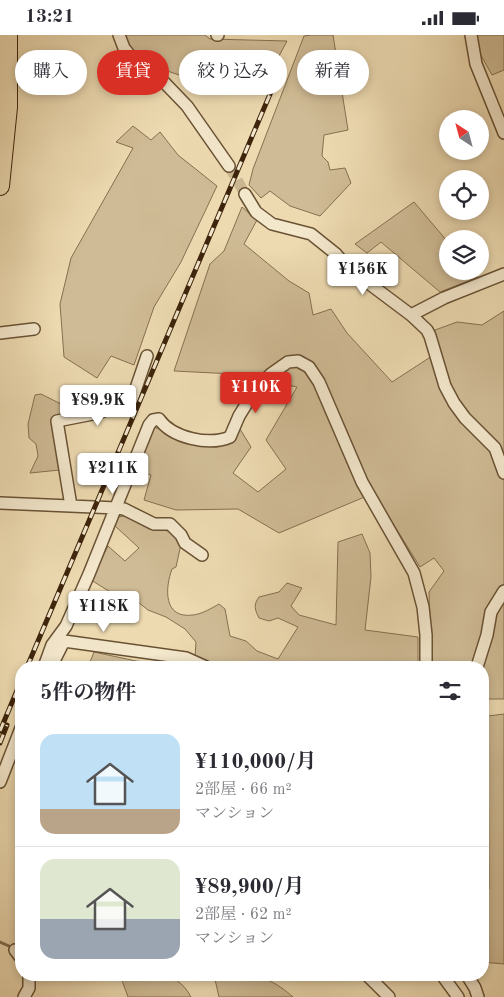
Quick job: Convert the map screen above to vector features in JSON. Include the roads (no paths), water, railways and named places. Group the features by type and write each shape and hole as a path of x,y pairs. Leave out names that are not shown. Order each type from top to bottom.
{"main road":[{"path":"0,185 8,107 8,35"}],"street":[{"path":"119,35 124,48 136,63 161,79 187,107 229,166"},
{"path":"471,35 471,45 476,64 504,133"},
{"path":"244,194 256,212 272,224 310,234 336,254 347,267 411,315 427,330 445,386 454,403 464,418 495,448 504,473"},
{"path":"411,315 444,298 504,274"},
{"path":"0,333 34,329"},
{"path":"72,506 58,421 98,413 132,400 147,356"},
{"path":"46,661 52,645 66,626 153,420 159,419 164,426 186,437 220,441 225,439 233,434 239,416 255,390 280,367 288,362 298,361 309,367 319,382 362,482 414,573 423,607 426,661"},
{"path":"0,503 124,509 154,524 170,524 181,535 185,543 202,555"},
{"path":"479,661 487,635 491,612 504,591"},
{"path":"54,661 64,641 175,661"},
{"path":"0,782 15,743"},
{"path":"24,997 29,981"},
{"path":"372,981 389,997"},
{"path":"446,981 458,997"},
{"path":"472,981 476,987 478,997"}],"waterway":[{"path":"0,942 9,946"}],"tunnel":[{"path":"229,166 245,194"}],"railway":[{"path":"30,661 270,95"},
{"path":"0,731 15,695"},
{"path":"0,743 7,725"}]}
